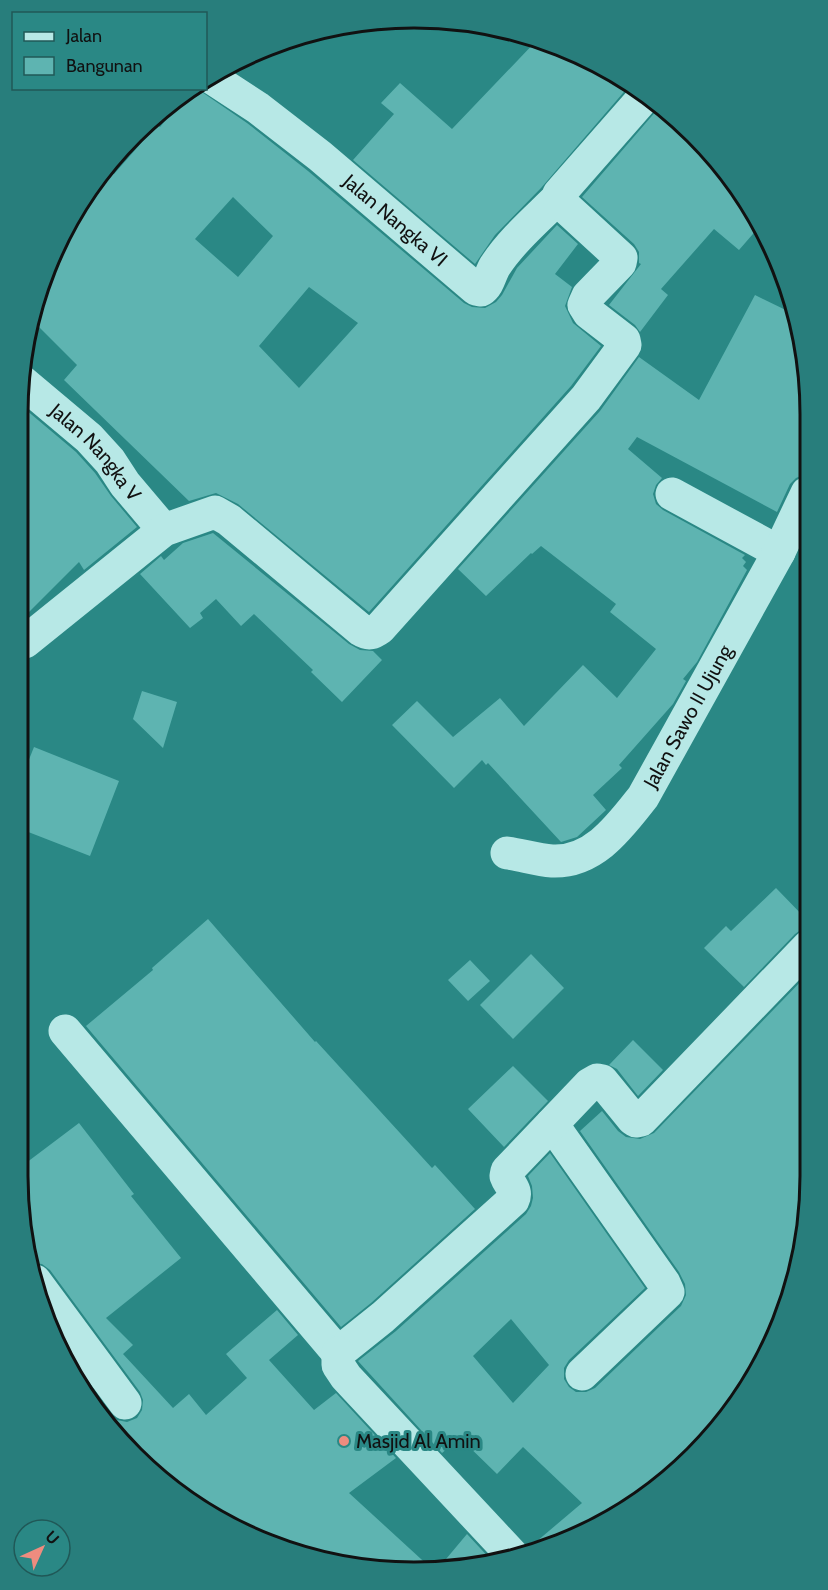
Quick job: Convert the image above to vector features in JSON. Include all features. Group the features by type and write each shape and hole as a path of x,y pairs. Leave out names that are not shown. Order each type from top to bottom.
{"street":[{"name":"Jalan Nangka VI","path":"218,82 258,108 320,156 476,289 485,288 505,251 559,197"},
{"path":"28,640 164,530 215,512 222,515 361,630 372,633 380,628 586,398 626,345 624,340 589,314 584,305 588,296 620,263 621,258 561,202 559,194 640,102"},
{"name":"Jalan Nangka V","path":"29,388 89,438 164,530"},
{"path":"672,494 779,552"},
{"name":"Jalan Sawo II Ujung","path":"507,853 553,861 568,860 587,854 619,827 643,797 779,552 800,508"},
{"path":"338,1353 383,1317 513,1200 514,1189 506,1176 507,1171 590,1084 597,1080 602,1081 636,1122 641,1120 800,955"},
{"path":"65,1032 338,1353 338,1365 346,1377 507,1550"},
{"path":"552,1124 664,1283 668,1292 582,1374"},
{"path":"49,1300 125,1403"}],"building":[{"path":"531,47 585,68 625,91 541,188 495,235 475,264 353,160 394,114 381,103 400,83 452,129"},
{"path":"202,92 247,123 308,171 464,303 472,307 485,308 496,302 517,268 557,225 578,244 555,274 572,287 565,306 573,323 601,346 571,386 369,612 238,504 216,493 189,501 64,380 77,365 39,327 58,266 80,221 113,173 150,133 158,126 160,127 179,108","holes":["233,197 273,236 238,277 195,239","309,287 358,323 299,388 259,346"]},
{"path":"655,113 687,141 720,179 754,232 739,250 714,229 661,289 668,295 640,332 635,325 609,305 641,264 639,263 639,252 634,244 582,197"},
{"path":"755,295 785,309 792,339 799,389 800,476 790,484 777,512 637,437 628,449 662,478 653,494 656,504 745,555 742,558 746,562 743,566 747,570 697,662 683,679 686,681 673,704 619,765 622,768 593,795 606,810 577,837 561,842 488,763 486,765 482,760 454,788 392,725 417,701 453,737 500,698 524,726 583,665 617,698 656,649 610,612 616,604 541,546 486,596 458,569 600,411 639,357 699,400"},
{"path":"28,412 76,452 137,527 84,570 79,562 28,613"},
{"path":"213,533 349,644 360,650 373,651 382,660 342,702 311,672 313,670 254,614 241,626 216,599 200,613 203,618 190,628 140,574 161,556 164,560 183,543"},
{"path":"142,691 177,702 163,748 133,719"},
{"path":"34,747 119,781 90,856 28,832 28,762"},
{"path":"776,888 800,913 800,930 744,987 704,948 726,926 731,931"},
{"path":"208,919 315,1042 432,1168 435,1165 475,1209 371,1303 341,1327 86,1026 153,970 152,968"},
{"path":"531,954 564,988 513,1039 480,1005"},
{"path":"470,960 490,981 468,1001 448,980"},
{"path":"800,982 799,1201 786,1276 760,1347 720,1411 687,1449 668,1466 649,1482 607,1510 585,1522 537,1541 582,1503 523,1447 497,1474 460,1438 442,1453 358,1361 396,1331 526,1214 533,1198 528,1176 550,1153 645,1288 569,1360 564,1368 564,1379 576,1392 586,1392 595,1388 681,1306 686,1295 685,1284 679,1272 580,1131 602,1111 618,1131 626,1137 640,1139 654,1133","holes":["511,1319 549,1365 513,1403 473,1356"]},
{"path":"633,1040 663,1070 638,1096 617,1069 609,1065"},
{"path":"513,1066 548,1101 504,1147 468,1109"},
{"path":"79,1123 134,1194 131,1196 181,1258 106,1318 133,1345 123,1354 173,1408 189,1394 206,1415 247,1378 226,1354 277,1310 298,1335 269,1360 314,1410 336,1393 396,1458 349,1493 424,1562 389,1561 339,1554 266,1532 243,1522 200,1497 141,1449 112,1416 117,1420 127,1422 137,1418 142,1410 143,1400 140,1392 50,1270 39,1264 29,1201 28,1161"},
{"path":"467,1534 486,1554 464,1558 445,1560"}],"place":[{"name":"Masjid Al Amin","path":"344,1441"}]}
